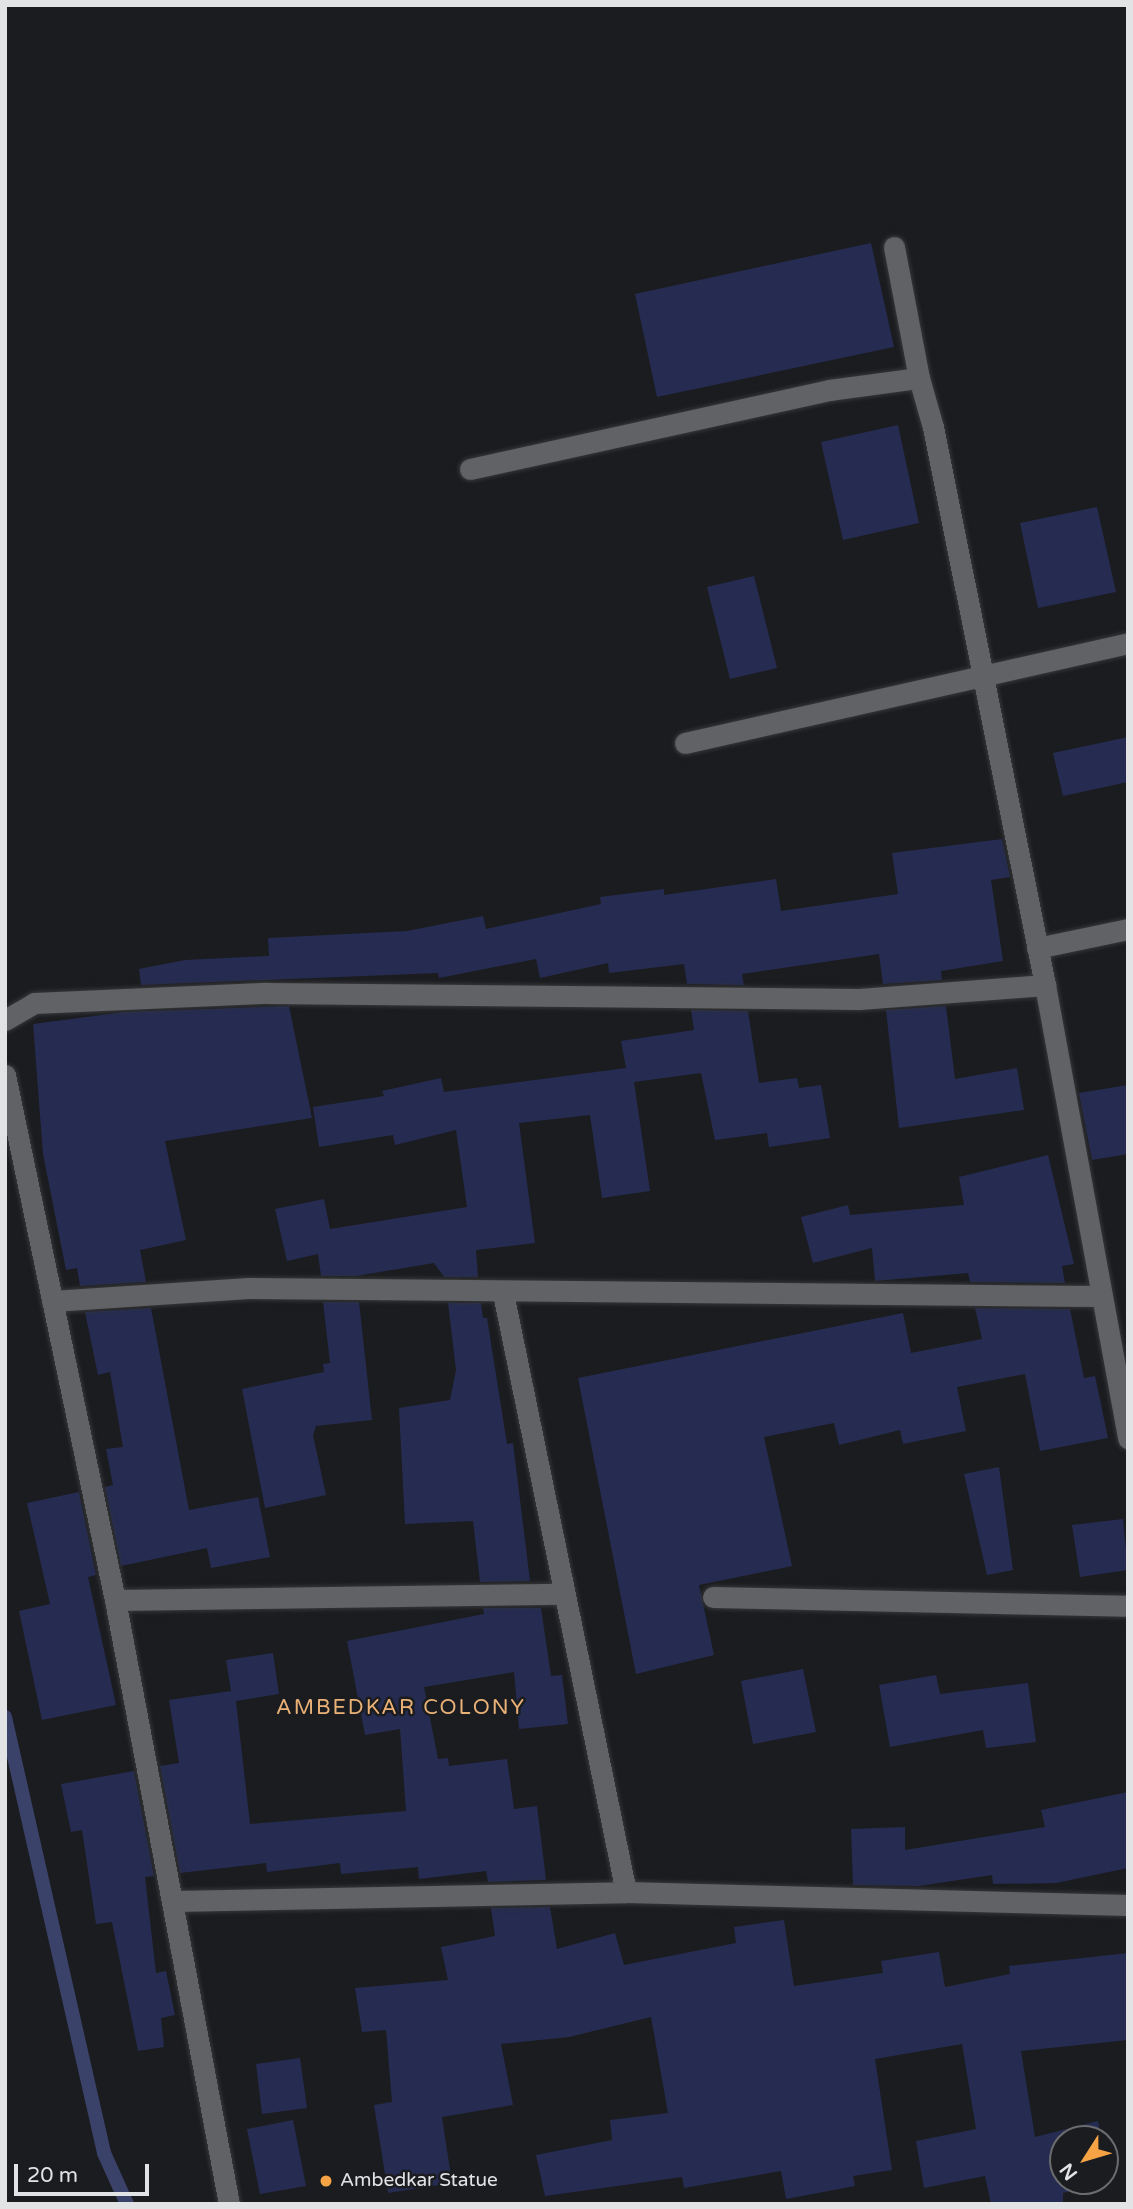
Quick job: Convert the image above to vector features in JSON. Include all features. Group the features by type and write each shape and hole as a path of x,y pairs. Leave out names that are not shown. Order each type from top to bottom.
{"street":[{"path":"894,247 1045,985 1128,1438"},
{"path":"470,469 829,390 919,378"},
{"path":"685,743 1128,643"},
{"path":"1037,948 1128,929"},
{"path":"5,1020 34,1003 267,993 859,999 1045,985"},
{"path":"5,1075 115,1600 174,1900 229,2204"},
{"path":"52,1301 249,1288 503,1293 1101,1296"},
{"path":"503,1293 562,1594 626,1892"},
{"path":"115,1600 562,1594"},
{"path":"713,1597 1128,1606"},
{"path":"174,1900 626,1892 1128,1905"}],"building":[{"path":"871,243 894,347 657,397 635,294"},
{"path":"898,425 919,523 843,540 821,442"},
{"path":"1097,507 1116,592 1038,608 1020,523"},
{"path":"754,576 777,668 730,679 707,587"},
{"path":"1128,737 1128,782 1063,796 1053,753"},
{"path":"1002,839 1010,877 991,880 1003,961 941,971 942,980 883,984 879,954 742,974 744,985 687,984 684,964 609,973 608,963 540,978 536,959 439,978 438,973 141,985 139,969 185,960 269,956 268,938 407,931 483,916 486,929 601,904 600,897 664,889 664,895 776,879 781,911 898,894 892,853"},
{"path":"289,1006 312,1118 165,1141 186,1240 140,1250 146,1282 80,1286 77,1268 66,1270 43,1154 33,1024 124,1012"},
{"path":"946,1006 955,1079 1017,1068 1024,1110 899,1128 886,1010"},
{"path":"691,1010 748,1011 759,1083 797,1078 799,1088 821,1085 830,1138 769,1147 767,1133 715,1140 701,1073 634,1082 650,1191 602,1198 590,1115 519,1123 535,1243 476,1250 478,1277 444,1277 434,1263 356,1276 321,1276 318,1254 287,1261 275,1209 324,1199 330,1229 467,1207 456,1130 395,1145 393,1135 319,1147 313,1107 384,1096 382,1091 441,1078 444,1092 626,1068 621,1041 694,1030"},
{"path":"1128,1085 1128,1154 1092,1160 1079,1093"},
{"path":"1048,1155 1074,1264 1062,1266 1065,1283 970,1282 968,1273 875,1281 872,1248 813,1263 801,1217 848,1205 850,1215 964,1205 959,1177"},
{"path":"323,1302 359,1302 372,1420 316,1426 313,1435 326,1495 265,1508 242,1389 324,1372 323,1364 330,1363"},
{"path":"448,1303 481,1303 483,1318 487,1318 507,1444 513,1443 530,1581 480,1582 473,1521 405,1524 399,1408 450,1400 456,1370"},
{"path":"151,1308 189,1510 258,1497 270,1557 211,1568 207,1548 121,1566 105,1487 113,1485 106,1449 123,1447 110,1372 98,1375 85,1312"},
{"path":"975,1308 1070,1309 1084,1378 1095,1376 1108,1438 1040,1451 1025,1374 957,1387 966,1431 903,1444 900,1430 839,1445 834,1423 764,1437 792,1566 699,1585 714,1655 636,1674 578,1378 903,1313 911,1353 982,1339"},
{"path":"999,1467 1013,1570 987,1575 964,1474"},
{"path":"79,1492 96,1575 88,1577 116,1705 42,1720 19,1611 50,1604 27,1503"},
{"path":"1123,1519 1128,1570 1080,1577 1072,1525"},
{"path":"483,1608 541,1608 551,1676 562,1675 568,1724 519,1729 514,1672 424,1687 438,1759 448,1758 449,1766 507,1759 514,1809 537,1806 546,1880 488,1882 486,1871 419,1879 418,1867 341,1874 340,1863 267,1872 266,1863 180,1873 160,1766 179,1763 169,1700 231,1691 226,1660 273,1653 279,1694 236,1701 250,1824 406,1811 400,1729 365,1735 347,1641 484,1614"},
{"path":"803,1669 816,1732 753,1744 741,1681"},
{"path":"936,1675 940,1694 1028,1683 1036,1742 986,1748 983,1730 890,1747 879,1685"},
{"path":"134,1771 154,1876 145,1877 156,1973 166,1971 175,2015 161,2018 164,2047 138,2051 112,1922 96,1924 82,1830 71,1832 61,1784"},
{"path":"1128,1792 1128,1868 1056,1883 993,1884 992,1875 919,1886 853,1885 851,1829 905,1827 905,1850 1045,1827 1041,1810"},
{"path":"550,1907 557,1949 615,1933 624,1965 736,1943 734,1927 784,1920 794,1986 883,1973 881,1961 939,1952 945,1987 1010,1974 1009,1966 1128,1953 1128,2040 1021,2051 1035,2137 1049,2133 1049,2195 1063,2195 1063,2204 991,2204 985,2176 924,2188 916,2141 976,2129 962,2044 875,2059 892,2170 853,2176 855,2186 786,2199 781,2171 684,2188 682,2177 545,2196 536,2155 612,2140 610,2120 668,2113 651,2017 569,2037 501,2044 513,2105 442,2117 452,2183 388,2193 374,2105 392,2102 386,2030 362,2032 355,1988 448,1980 441,1947 495,1936 491,1908"},
{"path":"300,2058 307,2108 262,2114 256,2064"},
{"path":"293,2120 306,2186 260,2194 247,2129"},
{"path":"1098,2121 1099,2125 1082,2125"}],"waterway":[{"path":"5,1717 104,2153 127,2204"}],"place":[{"name":"Ambedkar Statue","path":"326,2181"}],"district":[{"name":"AMBEDKAR COLONY","path":"401,1708"}]}
